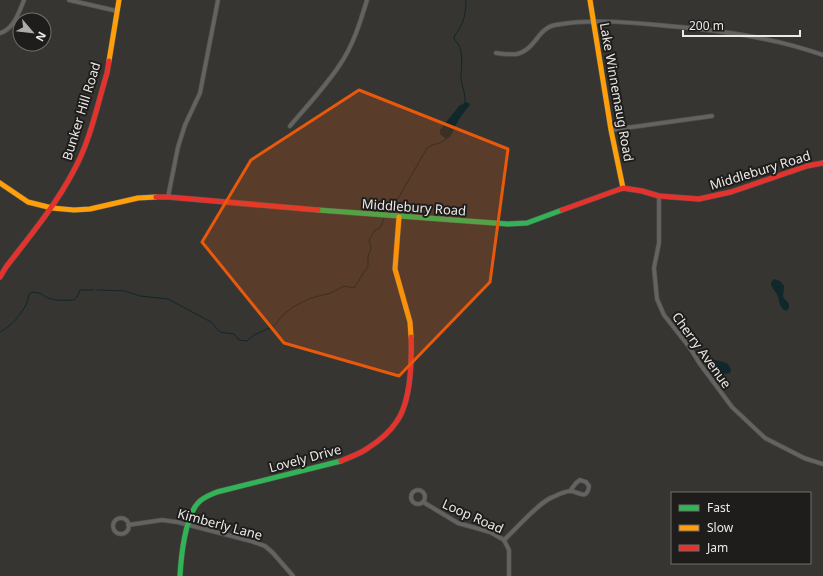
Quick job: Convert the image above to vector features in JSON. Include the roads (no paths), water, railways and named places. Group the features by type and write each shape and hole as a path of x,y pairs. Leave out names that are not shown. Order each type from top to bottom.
{"street":[{"path":"0,33 4,32 12,25 24,0"},
{"path":"70,0 117,11"},
{"name":"Bunker Hill Road","path":"0,277 52,208 74,171 85,146 106,73 119,0"},
{"path":"168,197 178,147 185,125 200,93 218,0"},
{"path":"290,126 340,65 355,35 367,0"},
{"name":"Lake Winnemaug Road","path":"590,0 611,130 623,188"},
{"path":"496,53 510,55 524,52 530,48 543,31 551,26 593,22 636,23 729,32 808,49 823,55"},
{"path":"611,130 712,116"},
{"name":"Middlebury Road","path":"0,183 28,202 52,208 74,210 105,207 138,198 168,197 400,217 508,224 527,223 623,188 659,196 699,199 731,192 795,170 823,163"},
{"name":"Cherry Avenue","path":"659,196 659,243 654,268 657,299 664,315 691,349 700,364 732,407 765,438 804,458 823,464"},
{"name":"Lovely Drive","path":"180,576 181,559 189,525 196,506 204,497 216,492 339,462 367,449 384,436 398,420 406,400 411,368 410,322 395,269 400,217"},
{"path":"504,540 550,497 570,491 582,495 585,494 589,486 586,482 580,480 570,491"},
{"name":"Loop Road","path":"423,502 425,495 422,491 416,490 412,492 410,497 412,502 419,504 423,502 458,523 490,532 504,540 509,550 509,576"},
{"name":"Kimberly Lane","path":"119,519 125,520 128,525 126,532 122,534 118,534 113,528 115,522 119,519"},
{"name":"Kimberly Lane","path":"128,525 162,520 177,522 265,546 293,576"}],"water":[{"path":"466,102 470,104 469,106 456,125 452,135 446,139 440,134 440,130 459,106"},
{"path":"774,279 780,281 784,286 783,297 789,304 789,308 786,311 780,306 777,294 772,286 771,282"},
{"path":"714,360 728,364 731,370 730,373 727,374 717,371 712,365"}],"waterway":[{"path":"465,103 461,78 461,52 460,47 454,39 463,21 466,0"},
{"path":"390,209 399,197 427,148 446,139"},
{"path":"97,290 125,291 140,296 168,299 211,322 220,332 234,334 239,340 247,341 254,335 274,326 282,316 293,307 311,298 331,293 344,286 354,288 368,266 368,256 371,249 369,240 375,230 380,228 384,219"},
{"path":"0,332 8,327 19,315 27,303 30,293 36,292 54,300 74,300 80,290 94,290"}]}
